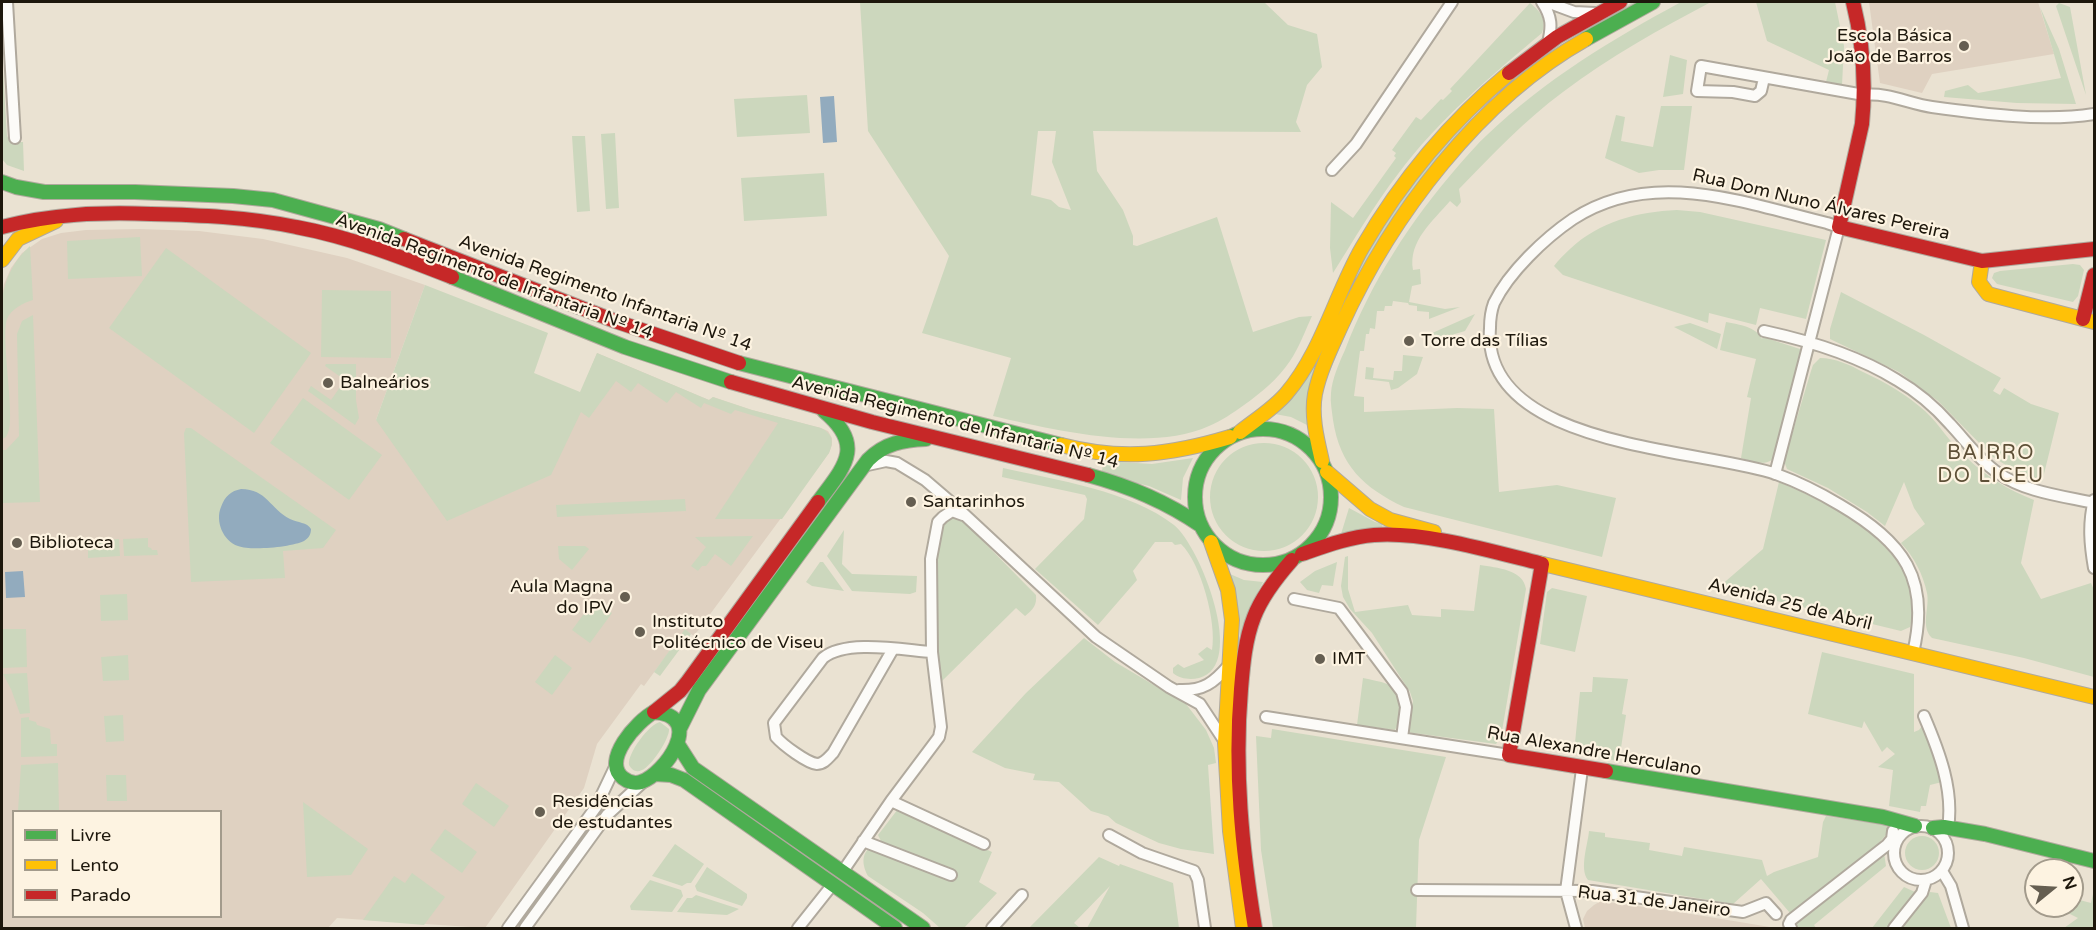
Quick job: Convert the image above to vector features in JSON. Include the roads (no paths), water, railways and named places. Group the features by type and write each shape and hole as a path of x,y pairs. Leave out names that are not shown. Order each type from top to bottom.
{"main road":[{"path":"1298,557 1274,565 1253,566 1235,560 1217,548 1200,525 1196,511 1195,489 1202,467 1216,447 1279,400 1299,375 1312,355 1341,288 1379,219 1451,126 1504,78 1548,43 1620,2"},
{"path":"1255,928 1244,858 1238,771 1239,710 1251,625 1259,605 1273,582 1312,546 1325,528 1332,507 1331,484 1324,467 1314,424 1315,395 1355,295 1393,228 1463,138 1514,91 1569,49 1653,2"},
{"path":"1839,227 1862,124 1864,95 1858,28 1853,2"},
{"name":"Avenida Regimento Infantaria Nº 14","path":"2,182 16,188 45,192 135,192 273,200 378,229 615,321 754,369 1079,450 1122,456 1176,453 1235,435"},
{"name":"Avenida Regimento de Infantaria Nº 14","path":"2,227 27,220 66,214 105,212 277,223 330,234 370,246 481,288 611,342 747,387 937,438 1094,476 1147,493 1182,510 1200,525"},
{"path":"2,260 18,239 66,214"},
{"name":"Rua Dom Nuno Álvares Pereira","path":"1839,227 1982,261 2094,249"},
{"path":"1982,261 1979,286 1988,294 2089,320 2094,275"},
{"path":"819,407 839,423 847,439 849,452 842,470 688,681 680,691 646,716 624,744 615,759 615,767 618,774 631,782 671,775 684,780 895,928"},
{"path":"1235,435 1254,429 1275,430 1294,436 1311,448 1324,467"},
{"path":"650,778 680,738 680,728 699,690 862,467 878,450 893,442 937,438"},
{"name":"Avenida 25 de Abril","path":"1324,467 1370,509 1390,520 1448,536 1477,548"},
{"name":"Avenida 25 de Abril","path":"1298,557 1340,542 1376,535 1401,536 1477,548 2094,696"},
{"path":"1211,541 1224,577 1232,623 1225,743 1230,831 1243,928"},
{"path":"1509,755 1542,564"},
{"path":"654,712 669,714 680,728"},
{"path":"677,743 693,768 923,928"},
{"name":"Rua Alexandre Herculano","path":"1509,755 1582,769 1883,817 1915,826"},
{"path":"1933,828 1939,826 2094,861"}],"street":[{"path":"1332,170 1356,144 1452,2"},
{"path":"1542,2 1549,12 1551,21 1548,43"},
{"path":"1547,2 1574,12 1599,13"},
{"path":"5,5 15,138"},
{"path":"1764,78 1761,91 1755,96 1733,92 1697,91 1701,66 1864,95 1875,94 1930,107 2012,116 2094,114"},
{"name":"Rua Dom Nuno Álvares Pereira","path":"1839,227 1827,222 1711,195 1684,191 1630,195 1592,208 1573,220 1548,239 1524,263 1504,287 1494,304 1489,345 1498,369 1515,392 1546,416 1560,423 1610,439 1775,474 1811,489 1875,528 1901,554 1909,566 1919,600 1918,630 1913,653"},
{"path":"1775,474 1839,227"},
{"path":"1764,331 1811,341 1872,366 1898,380 1936,410 1984,462 2011,481 2043,492 2094,502 2090,528 2094,568"},
{"path":"862,467 886,461 897,463 925,480 1096,637 1173,690 1200,704 1225,743"},
{"path":"843,871 939,737 941,717 932,652 931,559 936,529 943,517 952,511 964,515"},
{"path":"1294,599 1339,608 1402,692 1406,707 1402,738"},
{"path":"893,649 833,753 825,762 816,764 808,761 776,737 774,723 829,653 851,647 893,649 932,652"},
{"path":"1173,690 1190,690 1205,686 1218,678 1229,665"},
{"path":"1924,716 1948,786 1950,804 1948,828"},
{"name":"Rua Alexandre Herculano","path":"1266,717 1509,755"},
{"path":"508,928 596,807 615,767"},
{"path":"1575,928 1566,891 1582,769"},
{"path":"525,928 607,815 650,778"},
{"path":"891,801 984,844"},
{"path":"1791,928 1791,920 1893,838 1915,826 1933,828 1939,832 1947,844 1948,858 1942,871 1926,880 1907,876 1898,867 1894,854 1893,838 1891,825 1883,817"},
{"path":"1109,835 1142,853 1194,871 1198,880 1205,928"},
{"path":"863,841 951,875"},
{"path":"1942,871 1951,886 1963,928"},
{"path":"1894,928 1922,893 1926,880"},
{"path":"798,928 833,884"},
{"name":"Rua 31 de Janeiro","path":"1417,890 1592,891 1743,912 1766,903 1776,914"},
{"path":"992,928 1022,895"}],"water":[{"path":"834,96 837,142 823,143 820,97"},
{"path":"241,489 257,492 283,515 307,525 311,529 308,537 298,543 271,548 238,546 228,540 220,524 219,512 226,497"},
{"path":"23,571 25,597 6,598 5,572"}],"place":[{"name":"Escola Básica João de Barros","path":"1964,46"},
{"name":"Torre das Tílias","path":"1409,341"},
{"name":"Balneários","path":"328,383"},
{"name":"Santarinhos","path":"911,502"},
{"name":"Biblioteca","path":"17,543"},
{"name":"Aula Magna do IPV","path":"625,597"},
{"name":"Instituto Politécnico de Viseu","path":"640,632"},
{"name":"IMT","path":"1320,659"},
{"name":"Residências de estudantes","path":"540,812"}],"district":[{"name":"BAIRRO DO LICEU","path":"1991,466"}]}
